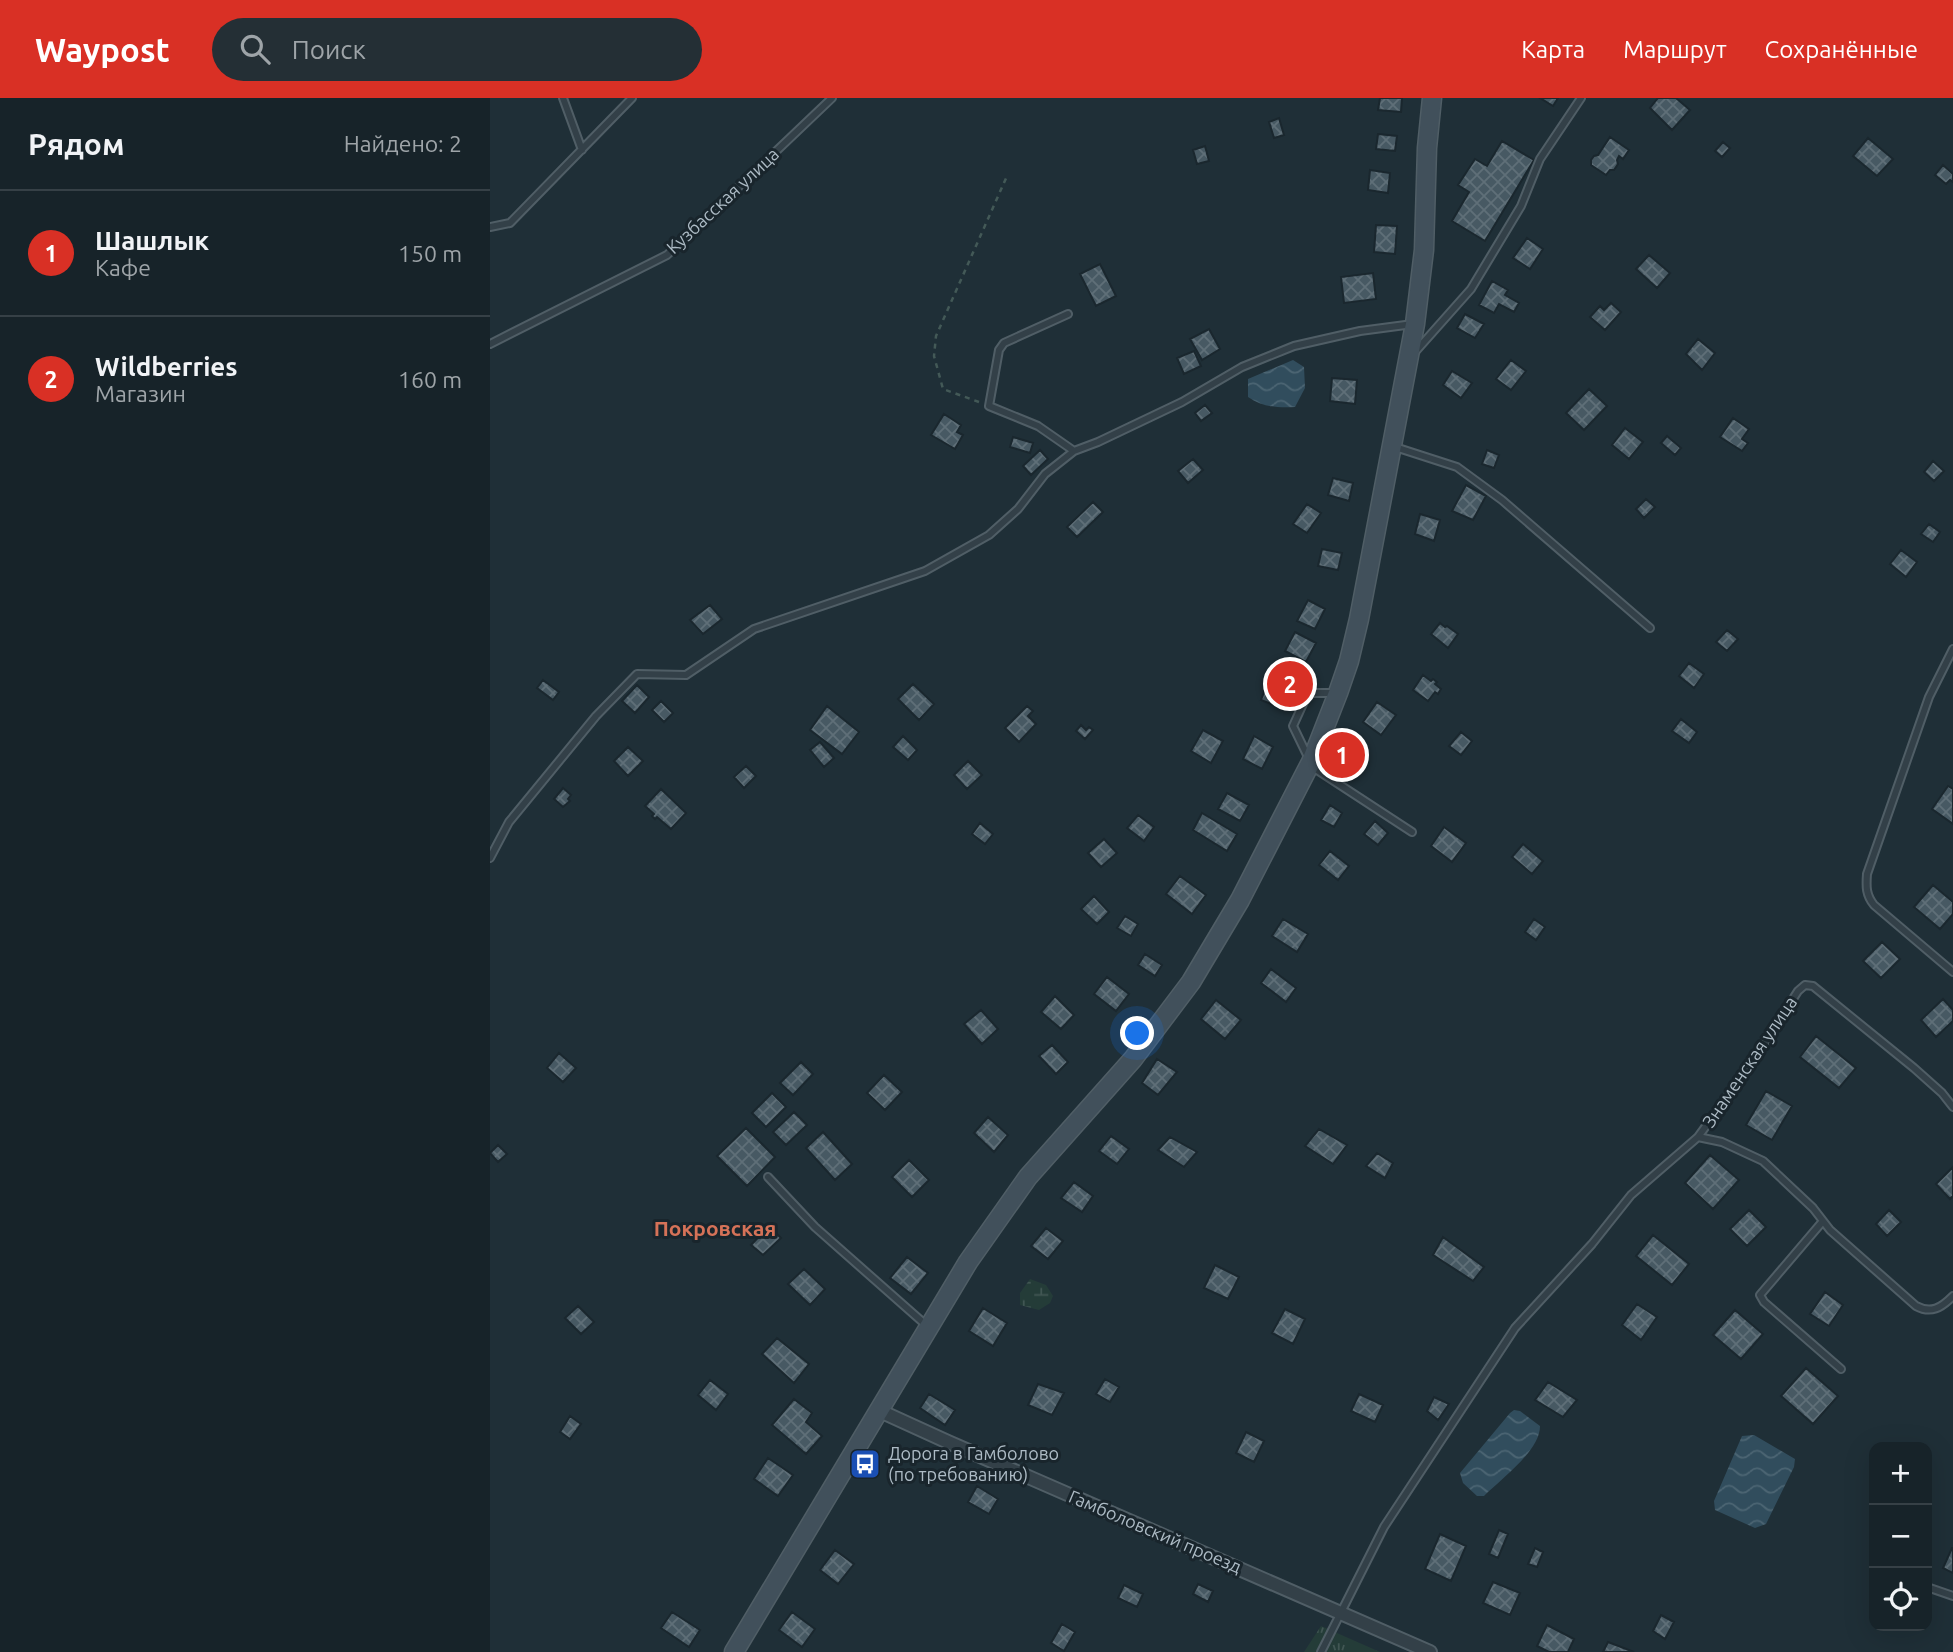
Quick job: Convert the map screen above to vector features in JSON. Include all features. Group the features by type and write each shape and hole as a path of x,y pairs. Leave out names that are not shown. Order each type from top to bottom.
{"main road":[{"path":"734,1652 968,1262 1028,1177 1133,1059 1191,982 1240,900 1310,763 1349,661 1393,446 1415,324 1424,250 1427,148 1432,98"}],"street":[{"name":"Гамболовский проезд","path":"880,1410 1430,1652"}],"lane":[{"path":"563,98 582,150"},
{"path":"490,226 510,223 632,98"},
{"name":"Кузбасская улица","path":"490,344 667,255 832,98"},
{"path":"1409,358 1471,289 1521,206 1540,159 1581,98"},
{"path":"1068,314 1004,343 999,350 989,406 1038,426 1074,452"},
{"path":"490,858 509,822 596,716 637,674 686,675 754,629 925,571 989,535 1018,509 1045,474 1074,452 1182,402 1242,368 1294,346 1360,331 1415,324"},
{"path":"1393,446 1457,467 1502,500 1650,628"},
{"path":"1953,649 1928,697 1867,874 1866,889 1868,898 1874,905 1953,972"},
{"path":"1338,693 1308,693 1293,726 1310,763 1412,832"},
{"name":"Знаменская улица","path":"1953,1107 1942,1093 1914,1068 1813,986 1805,985 1797,991 1754,1060 1698,1137 1722,1142 1763,1161 1813,1208 1830,1230 1916,1306 1925,1311 1937,1309 1953,1296"},
{"path":"1321,1652 1384,1527 1514,1328 1592,1244 1631,1195 1698,1137"},
{"path":"768,1177 815,1227 928,1327"},
{"path":"1823,1221 1762,1292 1761,1299 1841,1368"},
{"path":"1932,1589 1953,1596"}],"path":[{"path":"989,406 943,389 934,356 936,336 1007,176"}],"green space":[{"path":"1030,1279 1046,1285 1053,1296 1050,1303 1039,1310 1020,1305 1020,1293"},
{"path":"1321,1626 1380,1652 1304,1652"}],"water":[{"path":"1293,360 1304,367 1305,388 1295,407 1270,406 1248,397 1248,379"},
{"path":"1514,1410 1520,1411 1540,1426 1534,1445 1484,1496 1477,1496 1463,1483 1460,1473"},
{"path":"1754,1435 1795,1459 1794,1467 1766,1524 1755,1528 1715,1510 1714,1501 1742,1436"}],"building":[{"path":"1380,98 1402,98 1401,112 1378,110"},
{"path":"1540,98 1558,98 1553,106"},
{"path":"1658,98 1676,98 1690,110 1672,130 1650,108"},
{"path":"1279,118 1284,135 1274,138 1269,122"},
{"path":"1378,134 1397,136 1395,151 1376,149"},
{"path":"1610,137 1629,150 1623,159 1619,156 1614,170 1610,170 1606,175 1591,165 1591,160 1598,155"},
{"path":"1868,138 1893,159 1877,176 1853,156"},
{"path":"1502,141 1534,160 1485,241 1452,221 1469,192 1458,185 1475,159 1487,166"},
{"path":"1723,142 1730,148 1722,157 1715,151"},
{"path":"1205,146 1209,161 1197,164 1193,150"},
{"path":"1943,165 1953,174 1953,182 1950,180 1946,184 1935,175"},
{"path":"1370,170 1390,173 1388,193 1368,190"},
{"path":"1376,225 1397,226 1395,254 1374,252"},
{"path":"1527,238 1543,249 1530,269 1513,258"},
{"path":"1649,255 1670,273 1657,288 1636,269"},
{"path":"1100,264 1116,296 1096,306 1080,274"},
{"path":"1373,273 1376,299 1344,303 1341,277"},
{"path":"1492,281 1508,290 1505,295 1519,303 1514,312 1499,304 1494,313 1479,305"},
{"path":"1611,303 1621,312 1605,330 1590,317 1600,306 1604,310"},
{"path":"1465,314 1484,324 1475,338 1457,328"},
{"path":"1209,329 1220,349 1202,360 1190,339"},
{"path":"1698,339 1715,353 1702,370 1686,354"},
{"path":"1194,351 1201,366 1184,374 1177,358"},
{"path":"1511,360 1526,371 1511,390 1496,379"},
{"path":"1452,371 1472,383 1461,398 1443,385"},
{"path":"1332,378 1357,380 1355,404 1330,401"},
{"path":"1589,389 1607,406 1584,430 1566,413"},
{"path":"1205,405 1212,413 1201,421 1195,413"},
{"path":"944,414 961,425 957,432 963,435 955,449 931,435"},
{"path":"1733,418 1749,429 1742,439 1748,443 1742,451 1720,437"},
{"path":"1625,428 1643,442 1629,459 1612,445"},
{"path":"1667,436 1681,448 1675,455 1661,443"},
{"path":"1013,437 1033,443 1030,453 1010,447"},
{"path":"1040,450 1048,459 1031,475 1023,466"},
{"path":"1487,450 1499,455 1494,468 1482,464"},
{"path":"1193,459 1203,470 1188,483 1178,471"},
{"path":"1933,461 1944,471 1934,481 1924,472"},
{"path":"1333,478 1353,483 1349,501 1328,495"},
{"path":"1466,485 1486,496 1473,520 1452,511"},
{"path":"1646,499 1655,507 1644,518 1636,509"},
{"path":"1093,502 1103,512 1077,537 1067,527"},
{"path":"1307,504 1321,513 1307,533 1293,524"},
{"path":"1420,514 1440,520 1434,541 1415,534"},
{"path":"1929,524 1940,532 1933,542 1921,534"},
{"path":"1322,549 1342,553 1338,570 1318,566"},
{"path":"1901,550 1917,562 1906,577 1890,564"},
{"path":"1308,600 1325,609 1315,629 1297,621"},
{"path":"710,605 722,619 703,634 690,620"},
{"path":"1440,623 1458,634 1448,648 1431,634"},
{"path":"1727,630 1738,639 1727,651 1716,642"},
{"path":"1295,632 1316,643 1306,662 1285,651"},
{"path":"1689,663 1704,674 1694,688 1679,676"},
{"path":"1273,669 1298,679 1286,710 1261,700"},
{"path":"1423,675 1437,682 1435,684 1441,689 1428,701 1413,690"},
{"path":"543,680 559,692 553,700 537,688"},
{"path":"913,684 934,704 919,720 898,699"},
{"path":"637,685 649,697 635,713 622,701"},
{"path":"661,701 673,713 664,722 652,710"},
{"path":"1377,702 1396,715 1381,735 1363,722"},
{"path":"827,706 859,732 842,754 810,730"},
{"path":"1027,706 1033,711 1028,716 1036,724 1019,742 1005,728"},
{"path":"1681,719 1697,732 1689,743 1672,731"},
{"path":"1081,725 1086,730 1089,727 1093,730 1085,739 1076,731"},
{"path":"1203,730 1223,741 1211,763 1191,751"},
{"path":"1461,732 1472,741 1461,755 1449,746"},
{"path":"903,736 917,750 908,760 893,747"},
{"path":"1254,736 1273,747 1262,769 1243,759"},
{"path":"820,742 834,758 824,767 810,750"},
{"path":"628,747 643,761 628,776 614,761"},
{"path":"1349,752 1360,759 1349,778 1338,771"},
{"path":"968,761 982,775 967,789 954,775"},
{"path":"746,766 756,776 744,788 734,777"},
{"path":"1948,786 1953,789 1953,824 1932,809"},
{"path":"563,788 571,795 568,799 570,801 563,807 554,799"},
{"path":"661,789 686,813 671,829 657,817 655,819 652,816 654,814 645,806"},
{"path":"1227,793 1249,805 1240,821 1218,809"},
{"path":"1330,805 1342,813 1334,827 1321,820"},
{"path":"1202,813 1237,834 1227,851 1193,830"},
{"path":"1138,815 1154,827 1144,841 1127,828"},
{"path":"1375,821 1388,833 1378,845 1364,834"},
{"path":"980,823 993,834 985,844 972,834"},
{"path":"1444,827 1466,843 1452,862 1431,846"},
{"path":"1104,839 1117,853 1101,867 1088,853"},
{"path":"1523,844 1543,861 1532,874 1512,857"},
{"path":"1330,851 1349,866 1338,880 1319,865"},
{"path":"1180,876 1206,895 1192,914 1166,894"},
{"path":"1933,885 1953,902 1953,914 1940,929 1914,907"},
{"path":"1094,896 1109,912 1097,924 1081,909"},
{"path":"1125,916 1138,924 1131,936 1117,928"},
{"path":"1283,919 1308,934 1297,952 1272,936"},
{"path":"1534,919 1545,927 1536,940 1525,932"},
{"path":"1882,942 1900,959 1881,978 1863,961"},
{"path":"1145,954 1162,965 1155,976 1138,965"},
{"path":"1271,969 1296,988 1286,1002 1261,983"},
{"path":"1107,977 1129,994 1116,1011 1094,994"},
{"path":"1055,996 1074,1015 1061,1029 1041,1012"},
{"path":"1943,999 1953,1010 1953,1021 1936,1037 1921,1020"},
{"path":"1216,1000 1241,1020 1225,1039 1201,1019"},
{"path":"981,1010 998,1029 982,1044 964,1024"},
{"path":"1816,1036 1856,1068 1839,1088 1800,1057"},
{"path":"1052,1045 1068,1062 1056,1074 1039,1056"},
{"path":"559,1053 576,1068 563,1082 547,1068"},
{"path":"1157,1059 1177,1072 1158,1095 1142,1083"},
{"path":"801,1062 813,1074 793,1095 780,1083"},
{"path":"884,1075 902,1092 885,1110 867,1093"},
{"path":"1766,1091 1792,1106 1772,1140 1746,1125"},
{"path":"772,1093 786,1107 766,1127 752,1113"},
{"path":"794,1112 807,1125 786,1145 773,1132"},
{"path":"988,1117 1008,1135 994,1152 974,1133"},
{"path":"746,1128 775,1157 747,1186 717,1156"},
{"path":"1319,1129 1347,1145 1333,1164 1305,1146"},
{"path":"823,1132 852,1164 835,1180 806,1148"},
{"path":"1111,1136 1129,1149 1117,1164 1099,1151"},
{"path":"1170,1137 1197,1152 1184,1167 1158,1150"},
{"path":"498,1145 507,1154 498,1162 490,1153"},
{"path":"1377,1153 1393,1163 1385,1178 1366,1166"},
{"path":"1710,1155 1739,1180 1713,1209 1685,1183"},
{"path":"909,1160 929,1180 912,1197 892,1177"},
{"path":"1953,1167 1953,1196 1950,1199 1936,1184"},
{"path":"1074,1182 1093,1196 1082,1212 1061,1198"},
{"path":"1749,1210 1766,1227 1747,1246 1730,1229"},
{"path":"1889,1210 1901,1222 1887,1236 1876,1224"},
{"path":"769,1226 781,1238 763,1255 751,1245"},
{"path":"1046,1228 1063,1241 1048,1259 1031,1246"},
{"path":"1653,1235 1689,1264 1672,1285 1636,1256"},
{"path":"1443,1237 1484,1267 1473,1281 1433,1255"},
{"path":"907,1257 928,1273 911,1294 890,1278"},
{"path":"1215,1265 1239,1277 1228,1299 1204,1288"},
{"path":"804,1269 825,1289 810,1305 788,1284"},
{"path":"1825,1292 1843,1305 1829,1326 1810,1314"},
{"path":"1637,1304 1657,1317 1641,1340 1622,1325"},
{"path":"578,1306 594,1322 581,1334 565,1318"},
{"path":"983,1308 1007,1323 993,1346 969,1331"},
{"path":"1285,1309 1305,1319 1293,1344 1272,1333"},
{"path":"1735,1310 1763,1334 1741,1359 1713,1335"},
{"path":"777,1338 809,1364 794,1383 762,1354"},
{"path":"1806,1368 1838,1396 1813,1424 1781,1396"},
{"path":"1105,1379 1119,1387 1110,1402 1096,1394"},
{"path":"710,1380 728,1394 716,1410 698,1395"},
{"path":"1548,1382 1577,1400 1563,1417 1535,1400"},
{"path":"1038,1384 1064,1393 1052,1415 1028,1405"},
{"path":"929,1394 955,1410 945,1425 920,1408"},
{"path":"1359,1394 1383,1405 1375,1422 1351,1411"},
{"path":"1434,1397 1449,1404 1438,1420 1427,1411"},
{"path":"794,1399 812,1413 806,1422 822,1436 806,1454 772,1425"},
{"path":"570,1416 581,1424 570,1439 560,1432"},
{"path":"1246,1432 1264,1441 1254,1462 1236,1453"},
{"path":"768,1458 793,1475 778,1496 754,1479"},
{"path":"977,1486 998,1499 989,1514 968,1502"},
{"path":"1499,1530 1508,1534 1498,1558 1489,1554"},
{"path":"1440,1534 1466,1546 1451,1581 1425,1569"},
{"path":"1535,1548 1543,1552 1537,1567 1528,1564"},
{"path":"1953,1548 1953,1573 1943,1568"},
{"path":"835,1550 854,1564 838,1584 820,1570"},
{"path":"1493,1582 1520,1593 1510,1615 1483,1603"},
{"path":"1198,1584 1213,1591 1208,1602 1193,1594"},
{"path":"1124,1585 1143,1594 1137,1607 1118,1598"},
{"path":"672,1612 700,1630 689,1647 661,1628"},
{"path":"792,1612 815,1629 802,1647 779,1630"},
{"path":"1661,1615 1674,1622 1665,1639 1653,1631"},
{"path":"1062,1624 1075,1632 1064,1651 1051,1643"},
{"path":"1547,1625 1574,1639 1568,1652 1549,1652 1537,1646"},
{"path":"1608,1642 1634,1652 1603,1652"}],"place":[{"name":"Wildberries","path":"1290,684"},
{"name":"Шашлык","path":"1342,755"},
{"name":"Дорога в Гамболово (по требованию)","path":"865,1464"}],"district":[{"name":"Покровская","path":"715,1229"}]}
